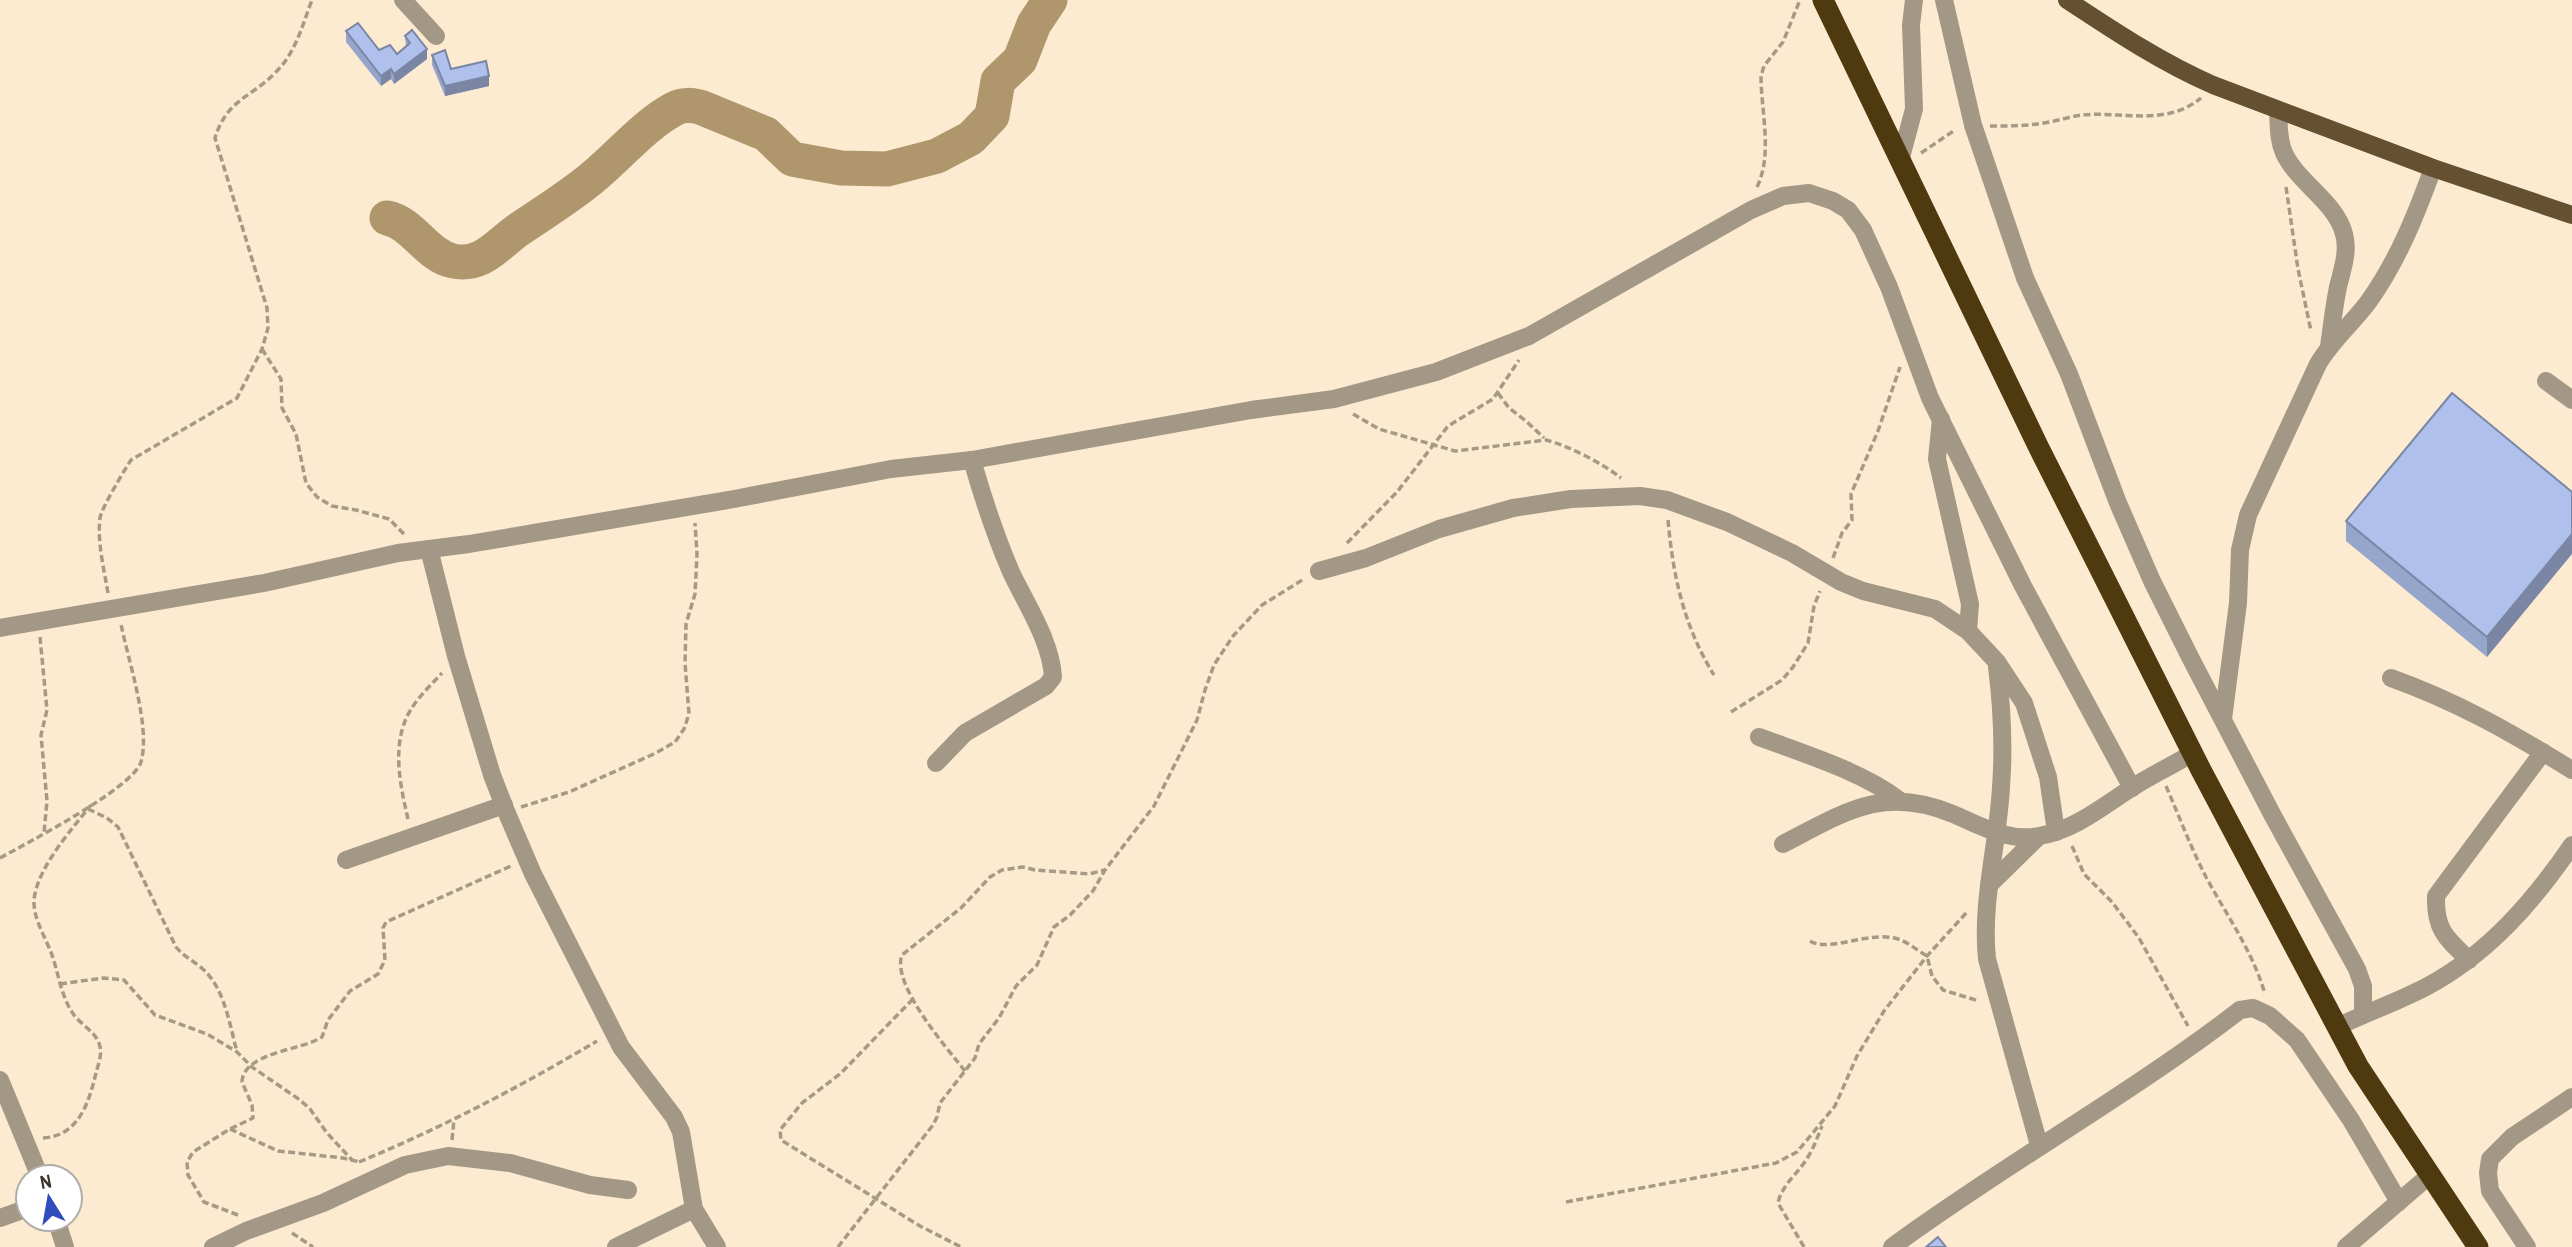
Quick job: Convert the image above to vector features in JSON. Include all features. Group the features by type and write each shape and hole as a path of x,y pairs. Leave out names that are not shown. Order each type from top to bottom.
{"highway":[{"path":"1823,0 2038,446 2193,753 2357,1066 2478,1247"}],"main road":[{"path":"2067,0 2123,37 2189,75 2433,168 2572,215"}],"street":[{"path":"403,0 436,36"},
{"path":"1902,165 1914,109 1911,25 1914,0"},
{"path":"1944,0 1973,125 2025,278 2068,374 2118,503 2158,592 2273,816 2357,969 2363,986 2363,1015"},
{"path":"2278,111 2279,139 2284,153 2301,178 2332,212 2345,236 2344,266 2337,288 2329,345"},
{"path":"2223,719 2238,603 2240,550 2248,515 2329,345 2367,304 2389,271 2414,220 2433,168"},
{"path":"0,628 264,583 423,550 694,506 891,469 972,460 1251,410 1334,399 1436,372 1529,336 1751,210 1783,196 1809,193 1833,201 1848,210 1863,230 1889,287 1930,398 2023,586 2132,788"},
{"path":"2546,381 2572,400"},
{"path":"1941,419 1937,459 1970,604 1968,631"},
{"path":"936,763 965,733 1046,686 1054,677 1046,647 986,510 972,460"},
{"path":"1320,571 1366,558 1439,529 1513,508 1571,499 1640,496 1667,500 1727,522 1863,591 1935,609 1968,631 1997,662 2024,703 2062,829"},
{"path":"423,550 505,808 526,859 633,1066 674,1117 681,1132 688,1165 688,1187 694,1209 717,1247"},
{"path":"1997,662 2001,701 2001,788 1984,934 1987,960 2039,1145"},
{"path":"2391,678 2430,692 2495,723 2572,771"},
{"path":"1759,737 1843,771 1899,800"},
{"path":"2469,960 2443,935 2435,915 2436,897 2543,752"},
{"path":"1783,844 1841,814 1875,803 1899,800 1951,813 1995,833 2038,837 2090,816 2193,753"},
{"path":"346,860 505,808"},
{"path":"1990,885 2019,853 2038,837"},
{"path":"2337,1027 2426,987 2469,960 2508,926 2544,886 2572,845"},
{"path":"1892,1247 2039,1145 2198,1042 2240,1010 2253,1008 2270,1016 2297,1040 2351,1120 2399,1202"},
{"path":"0,1080 34,1163"},
{"path":"2526,1247 2490,1191 2487,1173 2490,1159 2512,1137 2572,1097"},
{"path":"213,1247 257,1226 323,1203 388,1171 426,1159 448,1156 477,1157 510,1163 590,1185 628,1190"},
{"path":"2346,1247 2430,1175"},
{"path":"616,1247 694,1209"}],"path":[{"path":"0,859 90,807 136,773 141,761 143,744 138,701 103,565 100,515 131,460 237,398 262,349 268,328 267,308 215,138 227,110 277,72 295,49 312,0"},
{"path":"1751,210 1754,193 1763,172 1765,149 1761,98 1764,65 1783,42 1800,0"},
{"path":"1902,165 1954,131 1973,125 2010,126 2078,116 2109,115 2134,118 2166,114 2187,109 2213,85"},
{"path":"2284,153 2291,229 2318,365"},
{"path":"1345,545 1397,492 1453,421 1484,405 1498,393 1523,356 1529,336"},
{"path":"1731,712 1782,680 1808,643 1814,606 1842,533 1852,520 1851,494 1878,431 1909,341"},
{"path":"262,349 281,379 282,408 296,434 306,483 317,497 332,506 356,509 389,519 423,550"},
{"path":"1498,393 1509,408 1546,440"},
{"path":"1334,399 1361,420 1379,429 1463,452 1546,440 1557,443 1612,471 1640,496"},
{"path":"1667,500 1670,541 1681,605 1701,655 1714,676"},
{"path":"505,808 569,792 676,742 690,714 685,663 686,624 695,594 697,554 694,506"},
{"path":"838,1247 933,1125 940,1103 975,1058 985,1035 1003,1012 1016,986 1037,965 1055,927 1083,902 1154,806 1197,720 1214,665 1233,636 1262,605 1320,571"},
{"path":"39,621 47,710 41,735 47,801 44,833"},
{"path":"413,838 400,775 402,731 410,711 456,656"},
{"path":"2160,772 2206,877 2256,965 2270,1016"},
{"path":"23,1138 48,1138 66,1129 80,1117 90,1100 100,1059 97,1039 75,1017 64,997 34,901 38,881 68,834 90,807"},
{"path":"90,807 118,827 176,947 214,981 237,1052"},
{"path":"2062,829 2084,874 2112,902 2139,938 2198,1042"},
{"path":"257,1226 234,1213 204,1202 188,1175 187,1161 193,1152 253,1118 252,1105 242,1082 245,1072 264,1058 322,1037 328,1020 350,991 378,974 385,960 383,928 386,922 526,859"},
{"path":"965,1071 913,999 901,976 899,964 902,955 961,908 990,877 1002,870 1023,867 1088,874 1105,870"},
{"path":"1566,1202 1786,1160 1797,1152 1835,1106 1867,1036 1884,1011 1927,956 1969,909"},
{"path":"1810,942 1821,946 1874,936 1898,939 1927,956 1932,976 1943,990 1959,993 2001,1009"},
{"path":"60,984 103,978 124,980 159,1018 192,1027 237,1052 252,1067 310,1109 327,1133 352,1160"},
{"path":"913,999 867,1049 802,1104 780,1130 781,1140 874,1198 961,1247"},
{"path":"359,1162 499,1097 614,1031"},
{"path":"1804,1247 1778,1203 1788,1181 1810,1155 1825,1120"},
{"path":"230,1129 278,1151 352,1160 388,1171"}],"building":[{"path":"358,23 379,50 390,45 397,54 410,43 405,36 412,30 427,49 394,74 391,69 381,76 346,31"},
{"path":"445,50 451,69 486,61 489,76 445,86 432,55"},
{"path":"2452,393 2572,492 2572,534 2487,637 2346,521"},
{"path":"1938,1237 1946,1247 1926,1247"}],"waterway":[{"path":"387,218 404,226 443,258 463,262 481,258 583,185 652,123 674,109 690,105 766,134 792,159 841,168 887,169 937,156 971,138 992,116 998,81 1020,60 1034,24 1050,0"}]}
